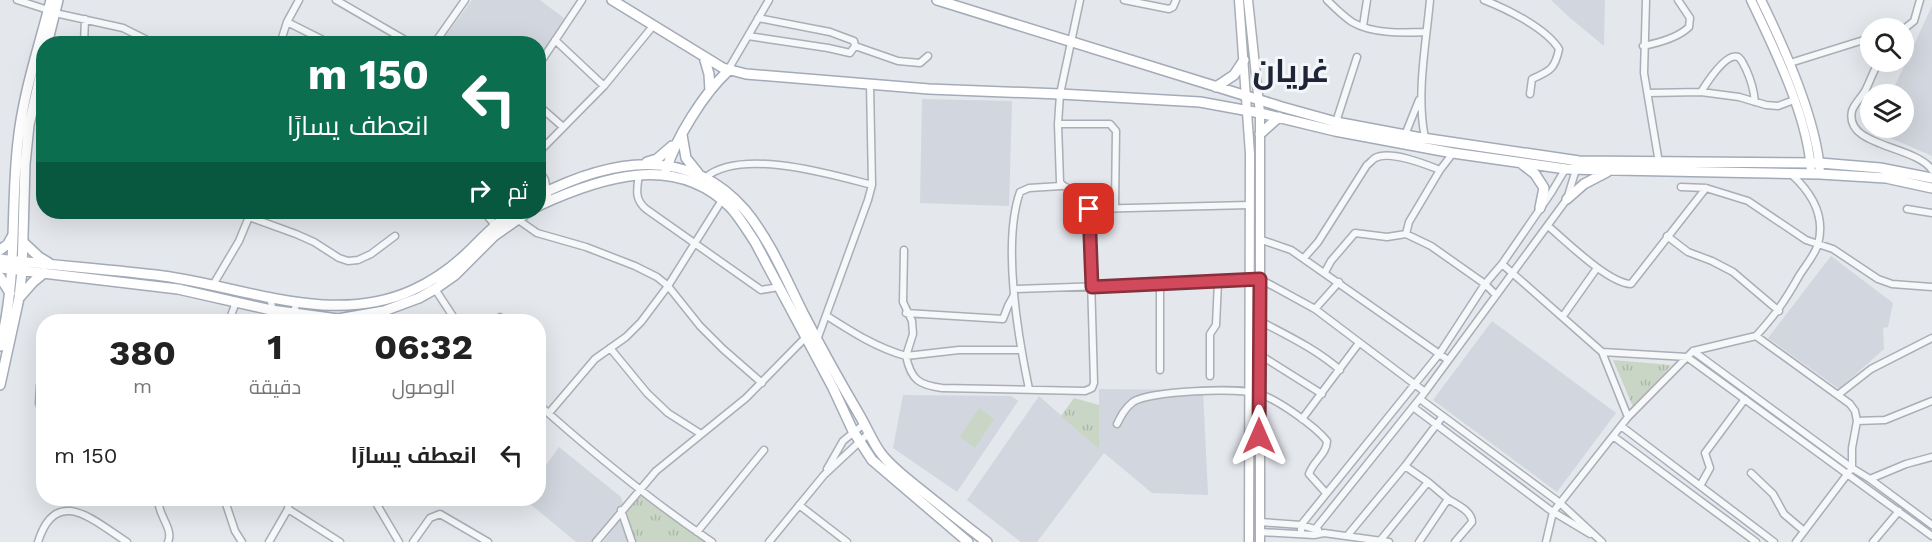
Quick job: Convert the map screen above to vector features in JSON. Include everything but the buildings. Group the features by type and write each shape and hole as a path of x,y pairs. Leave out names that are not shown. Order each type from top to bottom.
{"main road":[{"path":"48,36 51,0"},
{"path":"45,36 51,12 58,0"},
{"path":"612,0 728,71 771,77 940,90 1200,102 1247,110 1335,131 1453,153 1520,162 1573,164 1815,163 1880,168 1932,178"},
{"path":"937,0 1247,97 1336,122 1609,171 1789,172 1886,178 1932,188"},
{"path":"1239,0 1250,154 1249,205 1258,239 1260,279 1260,355 1254,393 1249,542"},
{"path":"1248,0 1260,113 1255,229 1250,280 1260,542"},
{"path":"1751,0 1794,100 1815,163"},
{"path":"1761,0 1790,63 1809,120 1815,174"},
{"path":"704,57 709,74 710,91"},
{"path":"1216,87 1234,75 1244,60"},
{"path":"671,171 682,136 710,91 728,71"},
{"path":"18,266 14,233 16,171 36,77"},
{"path":"1200,102 1204,83"},
{"path":"0,385 23,242 25,124 36,86"},
{"path":"1260,134 1279,117"},
{"path":"546,196 640,169 657,159 682,136"},
{"path":"682,136 686,158 702,175 733,197 753,221 881,453 892,466 987,542"},
{"path":"1520,162 1535,174 1544,188 1540,208"},
{"path":"640,169 702,175"},
{"path":"671,171 708,189 741,220 779,286 853,431 872,460 969,542"},
{"path":"1567,199 1584,184 1609,171"},
{"path":"0,268 54,265 162,276 297,302 345,306 369,304 411,291 450,268 495,225 506,219"},
{"path":"371,314 419,298 435,290 455,276 510,219"},
{"path":"0,250 14,233"},
{"path":"23,242 39,258 54,265"},
{"path":"0,259 44,273 178,290 283,314"},
{"path":"0,346 14,296 44,273"},
{"path":"0,277 14,296"}],"street":[{"path":"17,0 51,12 123,28 138,36"},
{"path":"283,36 298,0"},
{"path":"336,0 398,36"},
{"path":"352,9 357,0"},
{"path":"440,36 465,0"},
{"path":"546,54 582,0"},
{"path":"728,71 769,0"},
{"path":"1061,186 1058,124 1060,94 1080,0"},
{"path":"1126,0 1169,9 1173,7 1176,0"},
{"path":"1327,0 1348,19 1364,26 1392,31 1426,32"},
{"path":"1364,26 1367,0"},
{"path":"1425,138 1420,97 1430,0"},
{"path":"1484,0 1541,30 1552,38 1559,49 1557,59 1550,71 1532,79 1530,94"},
{"path":"1646,0 1644,73 1659,163"},
{"path":"1644,46 1663,40 1689,27 1690,18 1678,0"},
{"path":"1914,21 1920,0"},
{"path":"758,18 830,32 854,41 855,46"},
{"path":"84,36 85,20"},
{"path":"287,22 315,36"},
{"path":"546,145 604,86 653,26"},
{"path":"748,36 850,53 855,46"},
{"path":"555,40 604,86"},
{"path":"1790,63 1860,41"},
{"path":"855,46 898,61 920,63 928,56"},
{"path":"1336,122 1357,57"},
{"path":"1701,92 1723,63 1738,57 1751,81 1755,102"},
{"path":"1874,72 1864,93 1853,108 1852,124 1855,130 1868,139 1919,158 1932,170"},
{"path":"817,340 872,185 870,84"},
{"path":"1648,93 1701,92 1779,106 1794,100"},
{"path":"1405,135 1420,97"},
{"path":"546,112 563,127"},
{"path":"1058,124 1110,124 1113,126 1116,131 1115,207"},
{"path":"1406,234 1409,222 1440,170 1453,153"},
{"path":"1304,258 1318,242 1367,165 1375,158 1414,160 1440,170"},
{"path":"1260,527 1301,534 1315,531 1420,399 1567,199 1573,164"},
{"path":"1301,534 1301,525 1440,353 1485,284 1502,264 1573,164"},
{"path":"702,175 723,166 777,165 872,185"},
{"path":"640,169 637,195 640,204 761,290 779,286"},
{"path":"1546,542 1553,512 1628,417 1693,351 1756,336 1779,311 1818,244 1820,222 1816,204 1806,187 1789,172"},
{"path":"904,249 902,292 906,313 912,321 913,334 906,356 915,379 927,386 942,388 1085,391 1092,388 1094,383 1089,194 1086,191 1061,186 1029,188 1020,192 1012,251 1021,350 1029,389"},
{"path":"1680,187 1706,188 1748,201 1806,240 1833,249 1885,281 1932,287"},
{"path":"1548,226 1598,268 1622,283 1630,284 1706,188"},
{"path":"549,413 596,359 626,337 641,322 668,286 722,200"},
{"path":"1089,209 1249,205"},
{"path":"1907,209 1932,213"},
{"path":"213,285 239,240 248,219"},
{"path":"262,219 314,242 348,261 358,260 371,254 395,236"},
{"path":"490,219 495,225"},
{"path":"519,219 537,233 586,247 645,270 668,286 700,326 762,383"},
{"path":"1325,272 1331,261 1355,233 1387,237 1406,234 1431,246 1485,284 1496,295"},
{"path":"1666,236 1688,252 1733,272 1779,311"},
{"path":"1258,239 1284,246 1304,258 1448,360"},
{"path":"1502,264 1602,352 1628,417"},
{"path":"1563,316 1598,268"},
{"path":"1014,292 1260,279 1315,309 1425,392"},
{"path":"1210,376 1210,334 1216,325 1218,282"},
{"path":"1315,309 1339,282"},
{"path":"1160,283 1160,370"},
{"path":"435,290 451,314"},
{"path":"906,313 1003,319 1014,292"},
{"path":"270,297 272,314"},
{"path":"232,314 236,302"},
{"path":"293,314 297,302"},
{"path":"827,316 888,351 906,356 959,350 1021,350"},
{"path":"1260,321 1304,344 1340,370"},
{"path":"1756,336 1839,394 1856,411 1857,421 1849,471 1796,542"},
{"path":"596,542 656,471 731,411 762,383 805,338"},
{"path":"1839,394 1871,369 1932,338"},
{"path":"1302,419 1359,342"},
{"path":"610,348 647,393 668,413 701,434"},
{"path":"1693,351 1932,536"},
{"path":"1602,352 1687,357 1849,471 1870,478 1932,525"},
{"path":"1260,355 1322,394"},
{"path":"1117,424 1123,412 1134,401 1165,394 1209,390 1254,393 1302,419 1327,441 1327,447 1309,474 1326,493"},
{"path":"1420,399 1560,503 1602,542"},
{"path":"1700,486 1710,468 1705,453 1745,399"},
{"path":"1857,421 1886,420 1932,400"},
{"path":"1413,407 1553,512 1594,535"},
{"path":"546,411 570,433 640,489 712,542"},
{"path":"1347,537 1443,416"},
{"path":"1621,426 1774,542"},
{"path":"824,475 835,453 853,431 867,428"},
{"path":"769,542 824,475 859,441 867,428"},
{"path":"1613,436 1755,542"},
{"path":"697,532 764,450"},
{"path":"1870,478 1932,457"},
{"path":"1405,466 1448,500 1470,514 1472,522 1455,542"},
{"path":"1751,473 1773,494 1784,514 1804,531"},
{"path":"1380,541 1428,482"},
{"path":"1419,542 1448,500"},
{"path":"799,505 847,542"},
{"path":"158,506 162,518 170,531 168,542"},
{"path":"227,506 235,531 242,542"},
{"path":"378,506 399,542"},
{"path":"269,542 288,508 340,542"},
{"path":"38,542 51,516 67,509 93,520 124,541"},
{"path":"621,510 633,542"},
{"path":"1873,542 1899,511"},
{"path":"413,542 430,518 440,514 488,542"},
{"path":"1260,527 1301,525 1324,533 1389,542"}],"shaded area":[{"path":"472,0 540,0 565,19 546,48 546,36 445,36"},
{"path":"1551,0 1605,0 1604,46 1569,17"},
{"path":"1932,6 1932,156 1890,138 1914,138 1914,84 1896,84 1901,72 1914,72 1914,45"},
{"path":"922,99 1012,101 1009,206 920,203"},
{"path":"1831,256 1893,303 1888,327 1883,328 1884,349 1839,389 1768,338"},
{"path":"1492,321 1616,413 1557,492 1433,400"},
{"path":"1099,389 1203,390 1208,495 1152,493 1104,453 1037,542 1021,542 967,500 1039,396 1099,449"},
{"path":"903,395 1011,396 1018,401 957,492 893,448"},
{"path":"559,447 621,497 624,507 595,542 576,542 533,506 546,506 546,465"},
{"path":"620,520 629,542 603,542"}],"green space":[{"path":"1613,360 1671,365 1634,409"},
{"path":"1074,398 1099,405 1099,449 1061,416"},
{"path":"979,408 994,419 975,448 960,437"},
{"path":"641,490 711,542 633,542 622,511"}],"district":[{"name":"غريان","path":"1291,71"}],"route":[{"path":"1089,209 1092,287 1260,279 1259,436"}]}
